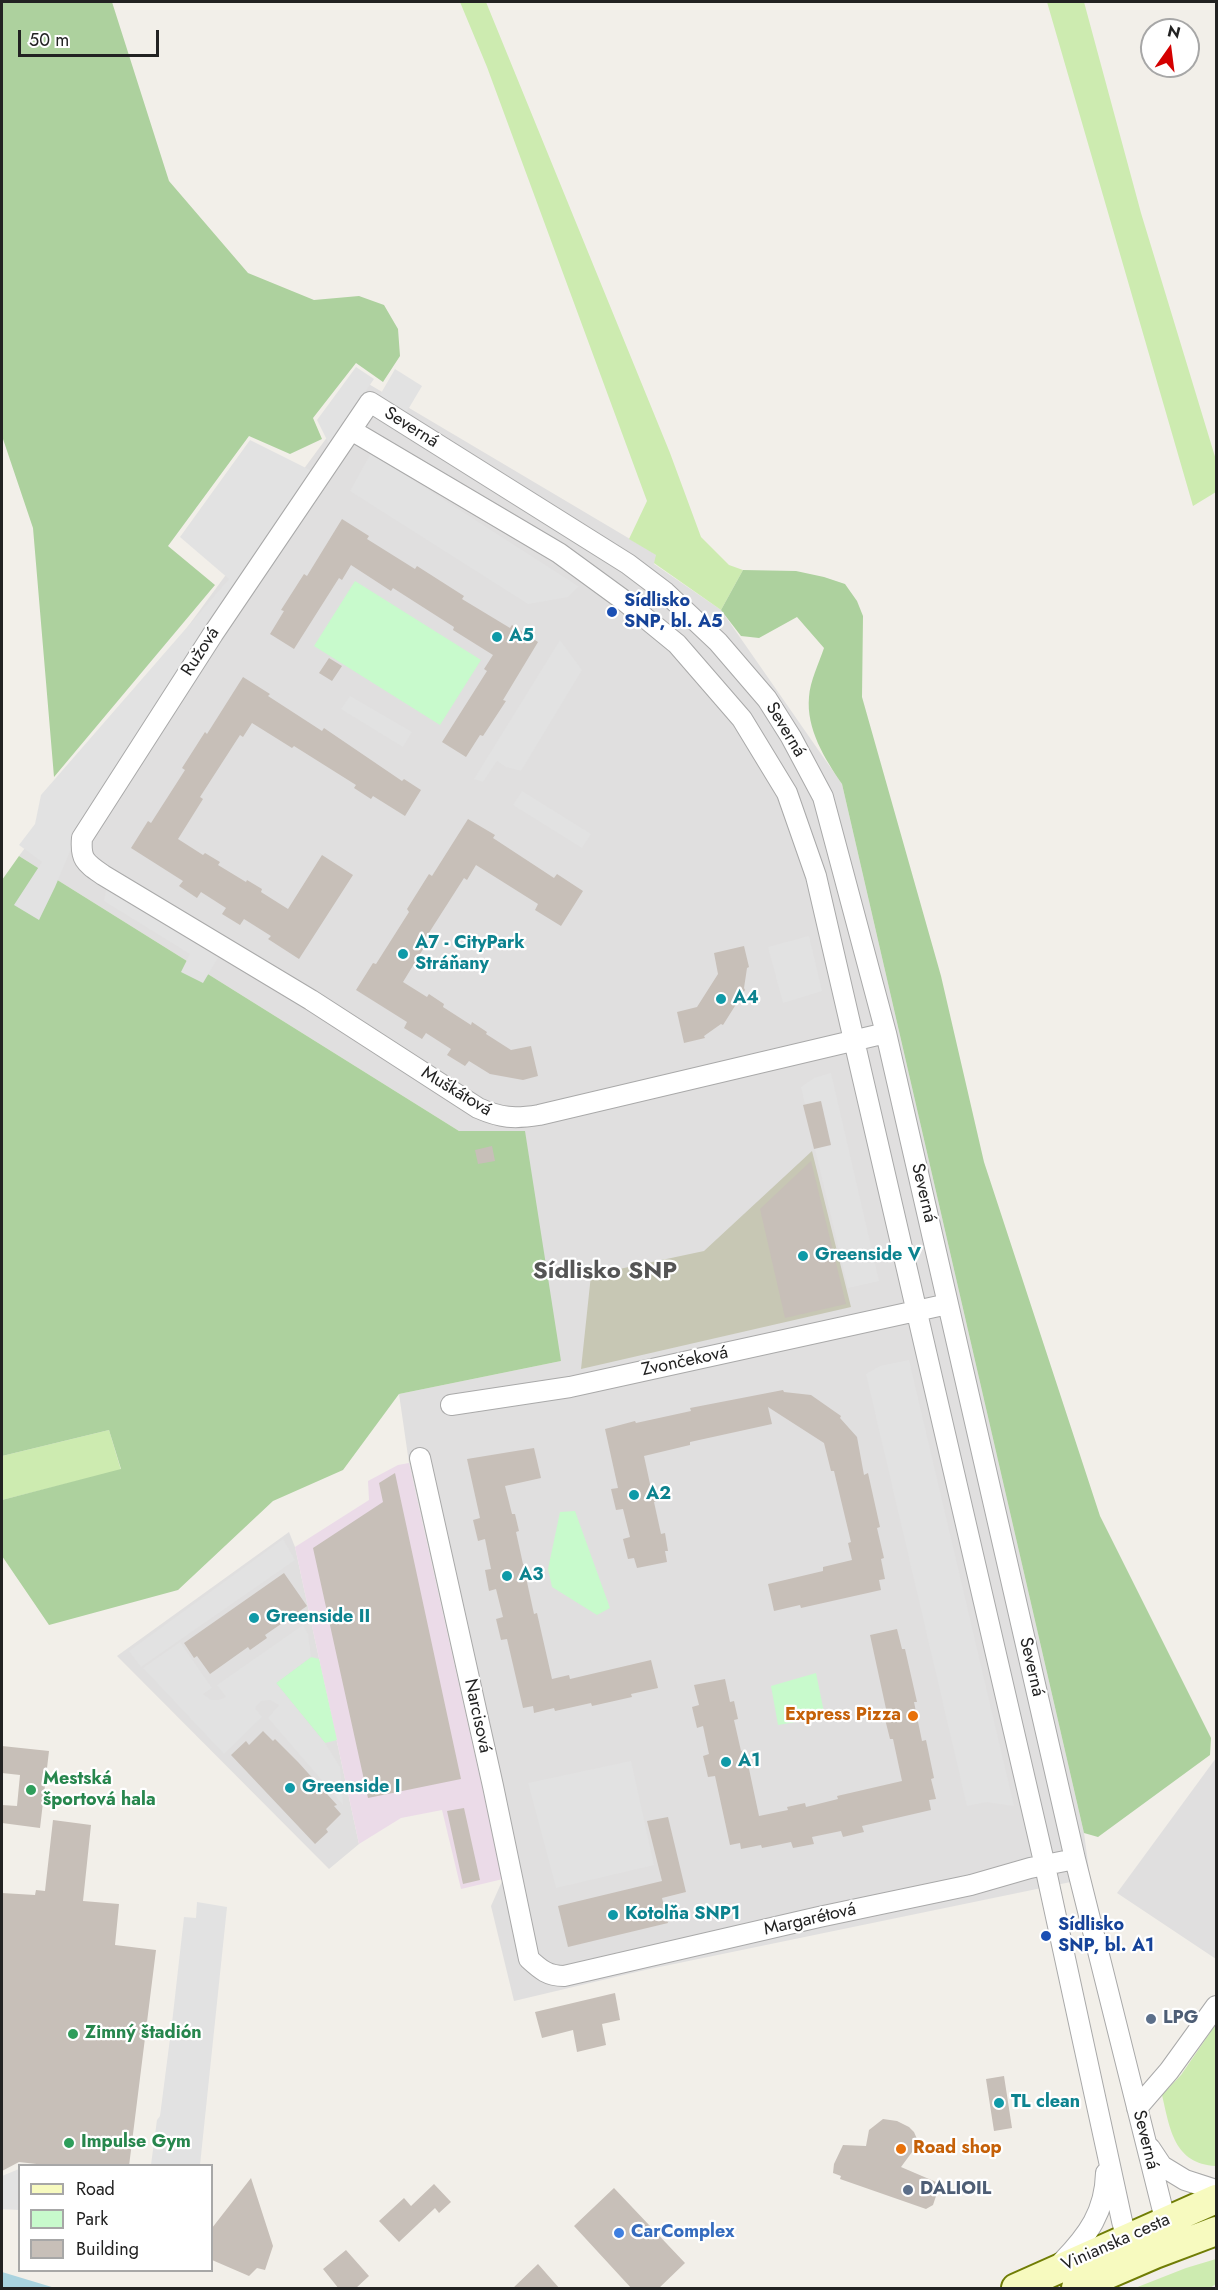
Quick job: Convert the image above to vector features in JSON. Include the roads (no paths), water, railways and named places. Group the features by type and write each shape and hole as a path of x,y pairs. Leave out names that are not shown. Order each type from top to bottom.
{"main road":[{"name":"Vinianska cesta","path":"1016,2289 1216,2199"},
{"name":"Vinianska cesta","path":"1076,2289 1155,2254 1216,2231"}],"street":[{"name":"Ružová","path":"103,875 87,864 81,853 82,838 213,634 370,402"},
{"name":"Severná","path":"370,402 628,564 665,592 718,642 767,699 791,737 823,797 885,1033 1075,1859 1168,2231 1155,2254"},
{"name":"Severná","path":"351,430 528,534 612,591 667,635 691,659 742,719 787,793 816,876 1045,1866 1106,2152 1127,2239"},
{"path":"612,591 628,564"},
{"name":"Muškátová","path":"103,875 311,1000 478,1108 497,1116 515,1118 539,1115 885,1033"},
{"name":"Zvončeková","path":"452,1405 570,1387 948,1304"},
{"name":"Narcisová","path":"420,1458 529,1959 540,1970"},
{"name":"Margarétová","path":"540,1970 551,1976 564,1976 819,1917 971,1885 1075,1859"},
{"path":"1137,2108 1169,2071 1215,2007"},
{"path":"1145,2141 1162,2166 1185,2180 1216,2190"},
{"path":"1053,2272 1084,2240 1098,2213 1105,2188 1106,2152"},
{"path":"1127,2239 1155,2254"}],"water":[{"path":"2,2272 55,2288 2,2288"}],"place":[{"name":"Sídlisko SNP, bl. A5","path":"612,612"},
{"name":"A5","path":"497,637"},
{"name":"A7 - CityPark Stráňany","path":"403,954"},
{"name":"A4","path":"721,999"},
{"name":"Greenside V","path":"803,1256"},
{"name":"A2","path":"634,1495"},
{"name":"A3","path":"507,1576"},
{"name":"Greenside II","path":"254,1618"},
{"name":"Express Pizza","path":"913,1716"},
{"name":"A1","path":"726,1762"},
{"name":"Greenside I","path":"290,1788"},
{"name":"Mestská športová hala","path":"31,1790"},
{"name":"Kotolňa SNP1","path":"613,1915"},
{"name":"Sídlisko SNP, bl. A1","path":"1046,1936"},
{"name":"LPG","path":"1151,2019"},
{"name":"Zimný štadión","path":"73,2034"},
{"name":"TL clean","path":"999,2103"},
{"name":"Impulse Gym","path":"69,2143"},
{"name":"Road shop","path":"901,2149"},
{"name":"DALIOIL","path":"908,2190"},
{"name":"CarComplex","path":"619,2233"}],"district":[{"name":"Sídlisko SNP","path":"605,1272"}]}
